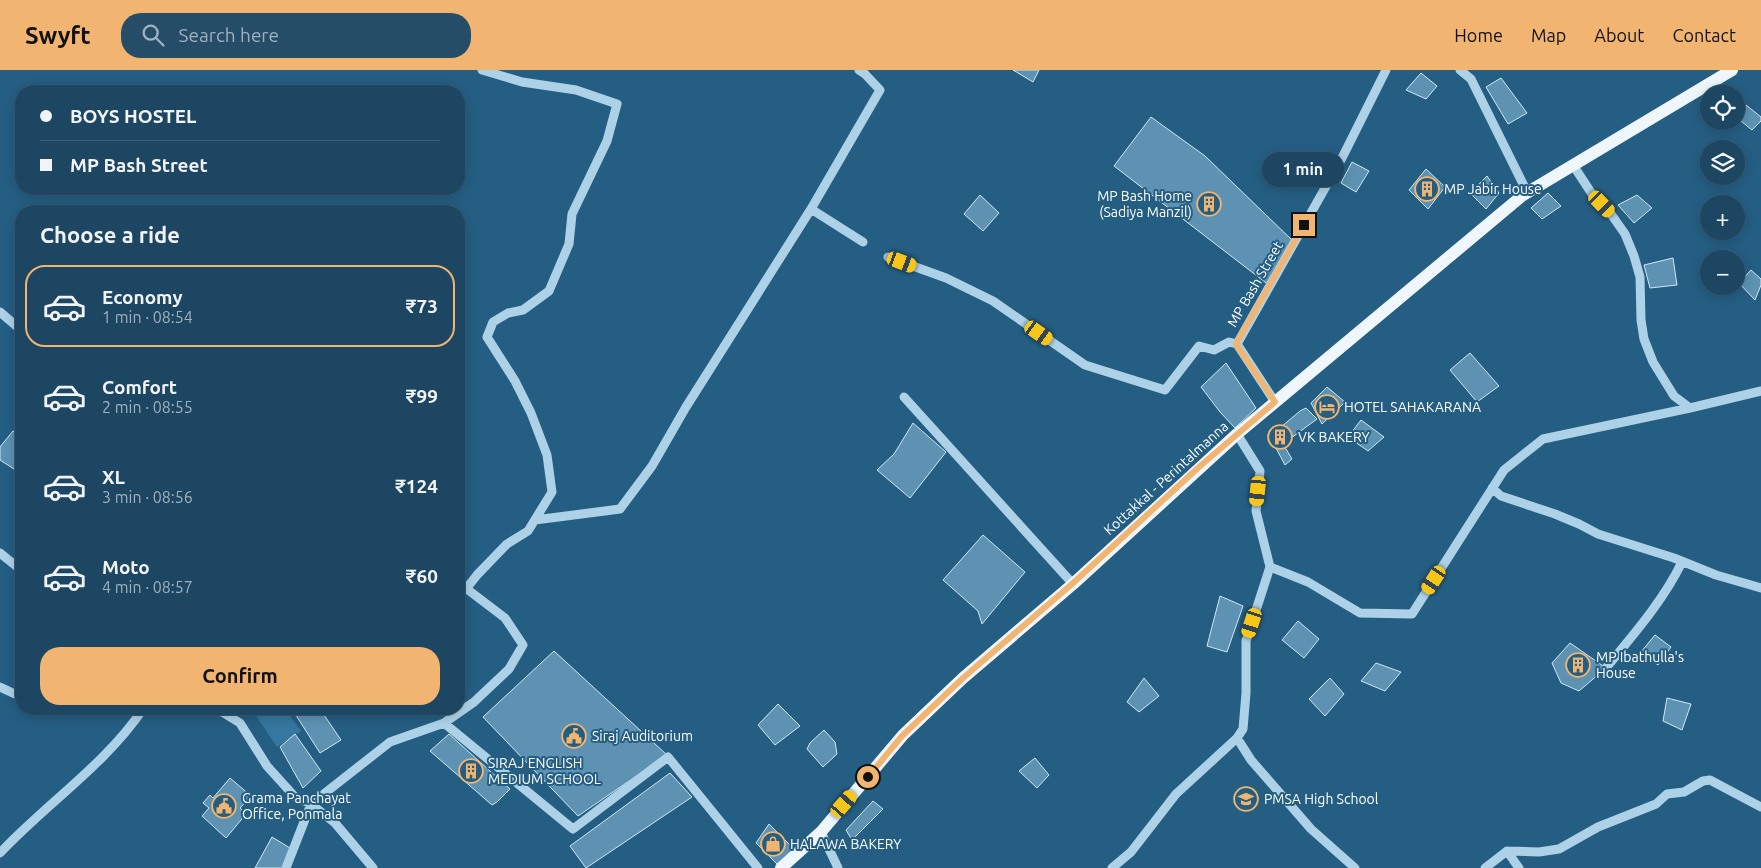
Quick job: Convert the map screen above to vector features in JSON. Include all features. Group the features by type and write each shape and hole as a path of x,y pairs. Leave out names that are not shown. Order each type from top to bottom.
{"main road":[{"name":"Kottakkal - Perintalmanna","path":"781,868 821,832 902,736 963,678 1072,584 1237,434 1275,402 1528,192 1732,70"}],"street":[{"path":"465,584 477,575 506,544 528,530 552,492 547,455 527,405 487,337 494,322 508,313 523,310 549,291 569,244 572,214 607,141 617,104 576,90 522,82 482,70"},
{"path":"535,520 620,510 652,466 686,407 811,208 880,90 859,70"},
{"name":"MP Bash Street","path":"1275,402 1236,344 1342,158 1386,70"},
{"path":"1460,70 1471,79 1528,192"},
{"path":"1573,165 1592,194 1611,214 1625,234 1640,277 1641,320 1644,339 1653,362 1674,396 1690,408"},
{"path":"811,208 863,242"},
{"path":"888,256 946,278 993,301 1085,365 1165,390 1199,346 1214,350 1229,342 1236,344"},
{"path":"0,312 15,325"},
{"path":"1270,567 1308,582 1360,613 1412,614 1504,470 1542,439 1690,408 1761,390"},
{"path":"904,397 1072,584"},
{"path":"1112,868 1131,852 1176,794 1237,738 1243,729 1246,693 1246,641 1270,567 1256,511 1260,471 1237,434"},
{"path":"1492,488 1501,496 1554,514 1598,534 1716,575 1761,588"},
{"path":"0,553 15,565"},
{"path":"1606,668 1658,603 1671,584 1682,562"},
{"path":"465,588 504,618 523,645 509,669 465,708"},
{"path":"0,687 15,694"},
{"path":"0,853 19,832 53,804 94,765 139,715"},
{"path":"227,715 240,723 267,766 295,797 311,804 335,823 373,868"},
{"path":"286,868 311,804 390,742 444,723 455,715"},
{"path":"444,723 574,829 668,757 758,868"},
{"path":"1237,738 1251,760 1311,829 1355,868"},
{"path":"1485,868 1507,851 1539,852 1559,849 1598,827 1656,804 1667,794 1684,792 1703,781 1710,780 1761,807"},
{"path":"821,832 838,868"},
{"path":"1507,851 1519,868"}],"shaded area":[{"path":"259,715 289,715 301,731 277,747 257,717"}],"building":[{"path":"1013,70 1039,70 1033,82"},
{"path":"1421,73 1437,86 1426,99 1406,90"},
{"path":"1501,78 1527,113 1508,124 1486,87"},
{"path":"1746,105 1761,117 1761,121 1752,130 1745,124"},
{"name":"MP Bash Home (Sadiya Manzil)","path":"1151,117 1205,156 1294,242 1270,286 1114,166"},
{"path":"1352,162 1369,171 1356,192 1341,183"},
{"name":"MP Jabir House","path":"1426,169 1445,187 1428,209 1409,190"},
{"path":"1487,176 1499,193 1486,209 1470,193"},
{"path":"1548,193 1561,206 1542,219 1531,208"},
{"path":"980,195 999,213 983,231 964,214"},
{"path":"1637,195 1652,208 1634,223 1618,205"},
{"path":"1673,258 1677,285 1650,288 1644,265"},
{"path":"1751,270 1761,279 1761,285 1755,300 1745,289 1745,276"},
{"path":"1470,353 1499,386 1477,402 1450,370"},
{"path":"1226,363 1256,408 1235,428 1201,387"},
{"name":"HOTEL SAHAKARANA","path":"1327,387 1345,402 1322,424 1311,403"},
{"name":"VK BAKERY","path":"1306,408 1317,419 1283,444 1292,459 1285,465 1268,438"},
{"path":"1361,420 1384,437 1368,451 1348,437"},
{"path":"913,423 946,452 910,498 877,470 894,454"},
{"path":"13,431 15,432 15,470 0,460 0,447"},
{"path":"983,535 1025,572 982,624 978,611 943,580"},
{"path":"1220,596 1243,606 1227,652 1207,646"},
{"path":"1298,621 1319,639 1304,658 1282,640"},
{"path":"1655,635 1671,647 1658,665 1641,652"},
{"name":"MP Ibathulla's House","path":"1570,643 1606,668 1579,691 1561,683 1552,663"},
{"name":"Siraj Auditorium","path":"554,651 667,755 578,816 483,717"},
{"path":"1376,663 1401,672 1385,691 1361,681"},
{"path":"1144,678 1159,696 1139,712 1127,702"},
{"path":"1330,678 1344,694 1325,716 1309,699"},
{"path":"1667,698 1691,704 1682,730 1663,721"},
{"path":"778,704 800,726 775,745 758,725"},
{"path":"296,715 324,715 341,740 320,753"},
{"path":"824,730 835,742 837,754 823,767 807,749 810,743"},
{"path":"295,734 321,771 303,788 280,747"},
{"name":"SIRAJ ENGLISH MEDIUM SCHOOL","path":"449,734 510,789 497,802 492,805 430,751"},
{"path":"1035,758 1049,775 1037,788 1019,771"},
{"path":"670,773 692,797 586,868 570,846"},
{"name":"Grama Panchayat Office, Ponmala","path":"230,778 251,796 240,808 246,814 226,838 202,816 209,808 203,803 210,795 213,798"},
{"path":"873,801 883,809 852,840 846,830"},
{"name":"HALAWA BAKERY","path":"769,824 798,853 778,865 756,843"},
{"path":"272,837 290,848 283,868 255,868"}],"place":[{"name":"MP Jabir House","path":"1427,189"},
{"name":"MP Bash Home (Sadiya Manzil)","path":"1209,204"},
{"name":"HOTEL SAHAKARANA","path":"1327,407"},
{"name":"VK BAKERY","path":"1280,437"},
{"name":"MP Ibathulla's House","path":"1578,665"},
{"name":"Siraj Auditorium","path":"574,736"},
{"name":"SIRAJ ENGLISH MEDIUM SCHOOL","path":"471,771"},
{"name":"PMSA High School","path":"1246,799"},
{"name":"Grama Panchayat Office, Ponmala","path":"224,806"},
{"name":"HALAWA BAKERY","path":"773,844"}],"route":[{"path":"868,777 902,736 963,678 1072,584 1199,467 1275,402 1236,344 1304,225"}]}
